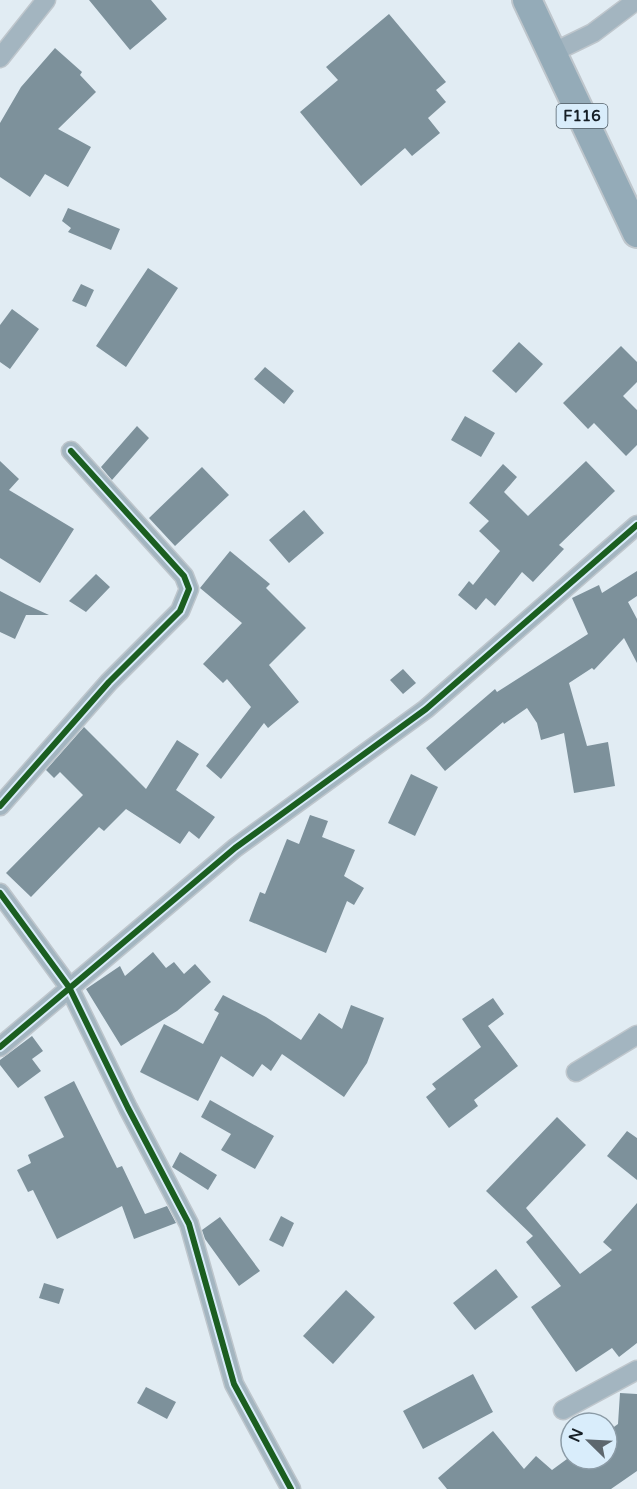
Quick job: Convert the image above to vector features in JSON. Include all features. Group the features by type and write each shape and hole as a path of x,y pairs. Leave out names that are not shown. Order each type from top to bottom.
{"main road":[{"name":"F116","path":"527,0 637,233"}],"street":[{"path":"0,58 46,0"},
{"path":"552,53 593,33 637,0"},
{"path":"0,806 109,682 180,611 189,589 184,576 71,451"},
{"path":"0,1047 235,848 426,709 637,525"},
{"path":"0,893 69,987 128,1108 189,1224 234,1384 291,1489"},
{"path":"576,1072 637,1035"},
{"path":"563,1410 637,1370"}],"building":[{"path":"89,0 151,0 167,19 130,50"},
{"path":"389,14 446,82 436,90 446,102 428,118 440,133 412,156 405,148 361,186 300,112 338,80 326,67"},
{"path":"55,48 82,72 80,75 96,92 58,129 91,147 68,187 45,174 30,197 0,177 0,123 21,87"},
{"path":"68,208 120,229 111,250 68,232 71,228 62,221"},
{"path":"148,268 178,288 126,367 96,346"},
{"path":"81,284 94,290 86,307 72,301"},
{"path":"12,309 39,329 10,369 0,362 0,325"},
{"path":"519,342 543,364 516,393 492,371"},
{"path":"621,346 637,362 637,382 623,396 637,410 637,445 626,456 594,423 588,429 563,403"},
{"path":"265,367 294,391 284,404 254,379"},
{"path":"465,416 495,433 481,457 451,440"},
{"path":"137,426 149,438 112,480 101,467"},
{"path":"0,461 19,479 9,490 74,529 40,583 0,558"},
{"path":"586,461 615,491 559,545 564,549 533,582 522,572 495,606 486,598 476,610 458,595 469,581 473,585 500,551 479,531 489,521 469,503 503,464 517,477 504,492 528,516"},
{"path":"202,467 229,495 175,546 149,518"},
{"path":"304,510 324,533 289,563 269,540"},
{"path":"230,551 270,584 266,588 306,628 269,665 299,702 268,728 264,723 221,779 206,766 251,707 227,679 223,683 203,664 242,623 200,588"},
{"path":"637,571 637,596 628,602 637,619 637,663 624,638 594,670 592,668 569,683 587,746 608,742 615,786 574,793 564,733 541,740 537,723 527,708 504,724 503,722 445,771 426,748 495,689 497,692 588,634 572,598 599,585 602,593"},
{"path":"96,574 110,587 86,612 69,601"},
{"path":"0,591 49,615 26,615 15,639 0,632"},
{"path":"403,669 416,683 403,694 390,680"},
{"path":"84,727 146,789 177,740 199,754 176,790 215,817 199,839 189,831 180,844 126,809 104,831 99,827 31,897 6,873 83,795 60,772 54,778 46,770"},
{"path":"411,774 438,787 415,836 388,823"},
{"path":"310,815 328,821 322,837 355,850 344,876 364,888 354,905 347,901 326,953 249,921 260,892 265,894 287,839 299,844"},
{"path":"153,952 166,968 174,962 184,974 195,964 211,982 177,1011 121,1046 86,989 120,966 125,976"},
{"path":"223,995 266,1017 301,1040 319,1013 342,1029 351,1005 384,1018 367,1063 344,1097 282,1054 271,1071 262,1064 253,1077 221,1056 198,1101 140,1072 164,1024 203,1044 219,1013 214,1010"},
{"path":"493,998 504,1014 488,1026 518,1066 474,1100 478,1106 449,1128 426,1097 436,1089 432,1084 481,1047 462,1019"},
{"path":"32,1036 43,1051 32,1059 41,1071 18,1088 0,1065 0,1060"},
{"path":"74,1081 117,1168 122,1166 145,1214 167,1206 176,1223 134,1239 122,1206 57,1239 33,1190 28,1192 17,1170 31,1163 28,1155 64,1137 44,1097"},
{"path":"210,1100 274,1136 255,1169 221,1150 231,1134 201,1117"},
{"path":"557,1117 586,1145 526,1208 580,1274 612,1250 603,1242 637,1203 637,1343 619,1357 612,1348 576,1372 531,1307 561,1286 526,1242 533,1236 486,1191"},
{"path":"627,1131 637,1138 637,1180 607,1156"},
{"path":"180,1152 217,1175 208,1190 172,1167"},
{"path":"281,1216 294,1223 283,1247 269,1240"},
{"path":"220,1217 260,1271 239,1286 205,1239 202,1230"},
{"path":"496,1269 518,1297 475,1330 453,1303"},
{"path":"44,1283 64,1289 59,1304 39,1298"},
{"path":"346,1290 375,1317 333,1364 303,1336"},
{"path":"473,1374 493,1412 423,1449 403,1411"},
{"path":"146,1387 176,1402 167,1419 137,1403"},
{"path":"620,1393 637,1394 637,1471 611,1489 447,1489 438,1478 493,1431 524,1469 536,1456 552,1470 559,1465 559,1471 619,1471"}],"cycle path":[{"path":"0,806 109,682 180,611 189,589 184,576 71,451"},
{"path":"0,1047 235,848 426,709 637,525"},
{"path":"0,893 69,987 128,1108 189,1224 234,1384 291,1489"}]}
